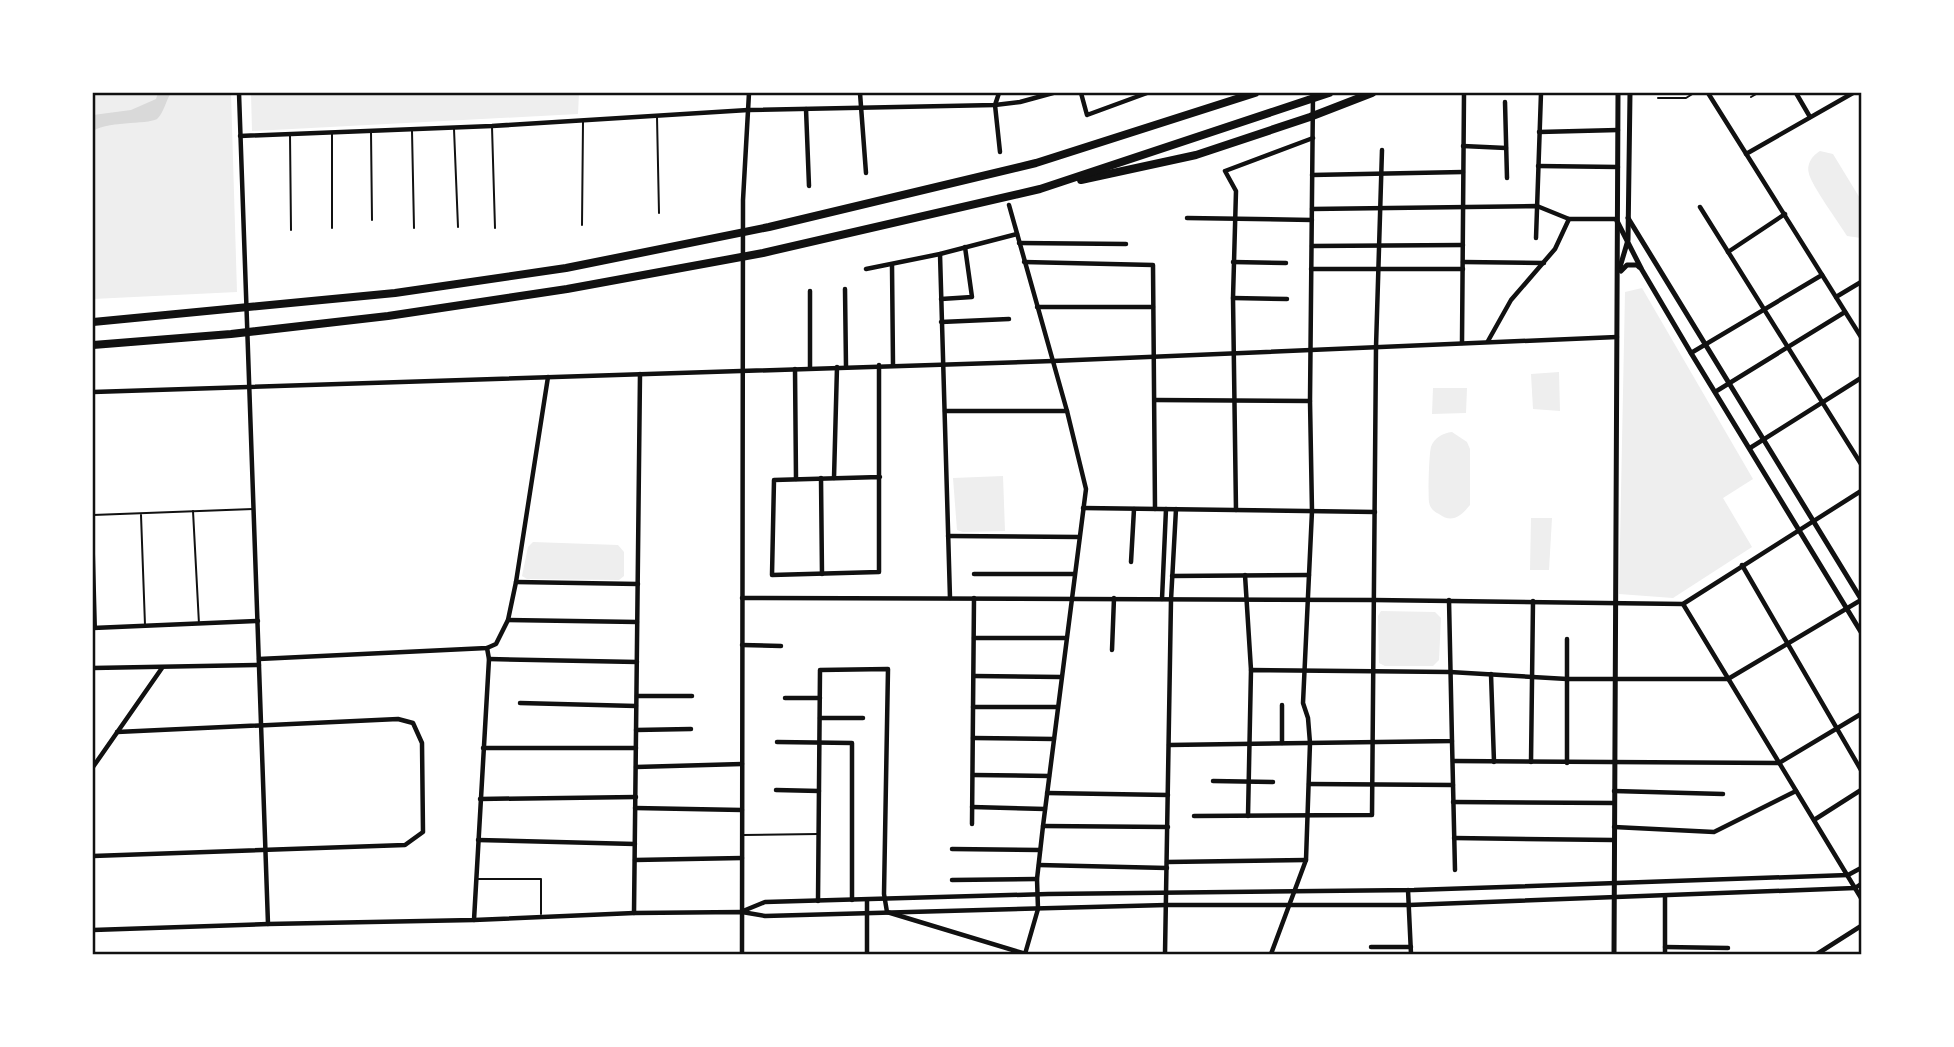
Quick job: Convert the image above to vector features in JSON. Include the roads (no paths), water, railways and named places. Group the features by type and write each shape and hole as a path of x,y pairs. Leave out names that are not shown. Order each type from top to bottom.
{"highway":[{"path":"93,322 395,293 525,274 769,228 1036,163 1255,93"},
{"path":"1040,189 1307,100 1316,94 1329,93"},
{"path":"93,345 231,334 388,316 494,301 763,253 1196,155 1372,93"}],"street":[{"path":"239,93 268,924"},
{"path":"742,954 743,200 750,93"},
{"path":"860,93 866,173"},
{"path":"999,93 995,105 1000,152"},
{"path":"240,136 454,128 748,110 995,105 1020,102 1053,93"},
{"path":"1081,93 1087,115 1147,93"},
{"path":"1462,343 1464,93"},
{"path":"1536,238 1541,93"},
{"path":"1614,954 1619,274 1615,219 1618,93"},
{"path":"1619,274 1628,240 1630,93"},
{"path":"1708,93 1860,334"},
{"path":"1796,93 1810,117"},
{"path":"1746,154 1853,93"},
{"path":"1271,954 1306,860 1309,815 1310,743 1308,718 1303,704 1312,511 1310,350 1312,175 1316,94"},
{"path":"1505,102 1507,178"},
{"path":"806,109 809,186"},
{"path":"1539,132 1618,130"},
{"path":"1236,510 1233,262 1236,191 1225,171 1313,138"},
{"path":"1463,146 1506,148"},
{"path":"1195,816 1372,815 1376,347 1382,150"},
{"path":"1538,166 1618,167"},
{"path":"1312,175 1463,172"},
{"path":"887,912 1026,954 1038,909 1038,865 1086,489 1009,205"},
{"path":"1312,209 1537,206 1569,219 1615,219"},
{"path":"1700,207 1861,464"},
{"path":"1728,252 1784,214"},
{"path":"1187,218 1312,220"},
{"path":"1251,670 1450,672 1567,679 1728,679 1861,599 1629,218"},
{"path":"1488,342 1511,300 1555,248 1569,219"},
{"path":"1615,219 1691,354 1861,632"},
{"path":"866,270 1017,234"},
{"path":"1617,240 1641,240"},
{"path":"1019,243 1126,244"},
{"path":"1312,246 1463,246"},
{"path":"941,299 972,297 965,247"},
{"path":"940,254 950,598"},
{"path":"1024,262 1153,265 1155,509"},
{"path":"1233,262 1286,262"},
{"path":"1463,262 1544,263"},
{"path":"892,265 893,365"},
{"path":"1619,274 1627,265 1637,265 1642,270"},
{"path":"1311,269 1463,269"},
{"path":"1691,354 1822,275"},
{"path":"1836,297 1861,282"},
{"path":"845,289 846,367"},
{"path":"810,291 810,368"},
{"path":"1233,298 1287,299"},
{"path":"1037,307 1153,307"},
{"path":"1715,393 1845,312"},
{"path":"941,322 1009,319"},
{"path":"93,392 1053,361 1617,337"},
{"path":"880,365 880,477 879,572 772,575 774,480 880,477"},
{"path":"834,478 837,367"},
{"path":"795,369 796,479"},
{"path":"634,913 640,374"},
{"path":"93,668 259,662 487,648 496,644 508,620 516,582 548,377"},
{"path":"1750,448 1861,378"},
{"path":"1155,400 1310,401"},
{"path":"945,411 1067,411"},
{"path":"821,478 821,574"},
{"path":"742,598 1449,600 1683,604 1861,491"},
{"path":"1083,508 1375,512"},
{"path":"1131,562 1134,509"},
{"path":"1162,600 1166,509"},
{"path":"1166,954 1171,600 1176,509"},
{"path":"948,536 1079,537"},
{"path":"1742,565 1861,770"},
{"path":"974,574 1074,574"},
{"path":"1245,575 1251,670 1248,816"},
{"path":"1172,576 1310,575"},
{"path":"516,582 638,584"},
{"path":"972,824 974,598"},
{"path":"1112,650 1114,598"},
{"path":"1449,600 1455,870"},
{"path":"1531,762 1533,601"},
{"path":"1683,604 1861,898"},
{"path":"508,620 637,622"},
{"path":"94,628 258,621"},
{"path":"974,638 1066,638"},
{"path":"1567,639 1567,763"},
{"path":"742,645 781,646"},
{"path":"474,920 489,659 487,648"},
{"path":"489,659 637,662"},
{"path":"93,768 162,667"},
{"path":"818,901 820,670 888,669 884,900 887,912"},
{"path":"1491,674 1494,762"},
{"path":"974,676 1061,677"},
{"path":"636,696 692,696"},
{"path":"785,698 820,698"},
{"path":"520,704 636,706"},
{"path":"1282,705 1282,743"},
{"path":"973,707 1057,707"},
{"path":"1452,761 1779,763 1861,714"},
{"path":"820,718 863,718"},
{"path":"93,856 405,845 423,832 422,743 413,723 398,719 117,733"},
{"path":"636,730 691,729"},
{"path":"973,738 1054,739"},
{"path":"1169,745 1452,741"},
{"path":"777,742 852,743 852,900"},
{"path":"484,748 636,748"},
{"path":"636,767 742,764"},
{"path":"973,775 1049,776"},
{"path":"1213,781 1273,782"},
{"path":"1309,784 1453,785"},
{"path":"776,790 819,791"},
{"path":"1613,827 1714,832 1796,790"},
{"path":"1814,820 1861,790"},
{"path":"1614,791 1723,794"},
{"path":"1047,793 1168,795"},
{"path":"480,799 636,797"},
{"path":"1453,802 1614,803"},
{"path":"972,807 1045,809"},
{"path":"635,808 742,810"},
{"path":"1043,826 1168,827"},
{"path":"1454,838 1613,840"},
{"path":"478,840 635,844"},
{"path":"952,849 1040,850"},
{"path":"635,860 742,858"},
{"path":"1038,865 1167,865 1306,860"},
{"path":"742,912 765,902 1167,892 1293,893 1613,884 1848,875 1861,868"},
{"path":"952,880 1037,879"},
{"path":"93,930 634,913 742,912 765,916 1166,905 1409,905 1855,888 1861,884"},
{"path":"1408,890 1411,954"},
{"path":"1665,896 1665,954"},
{"path":"867,900 867,954"},
{"path":"1817,954 1861,926"},
{"path":"1371,947 1411,947"},
{"path":"1665,947 1728,948"}],"lane":[{"path":"1658,98 1686,98 1695,93"},
{"path":"1751,97 1758,93"},
{"path":"657,116 659,213"},
{"path":"582,225 583,121"},
{"path":"492,126 495,228"},
{"path":"454,128 457,227"},
{"path":"412,130 414,228"},
{"path":"371,131 372,220"},
{"path":"332,132 332,228"},
{"path":"290,134 291,230"},
{"path":"94,628 93,515 253,509"},
{"path":"193,511 200,625"},
{"path":"141,513 146,626"},
{"path":"742,835 819,834"},
{"path":"476,879 541,879 541,917"}]}
